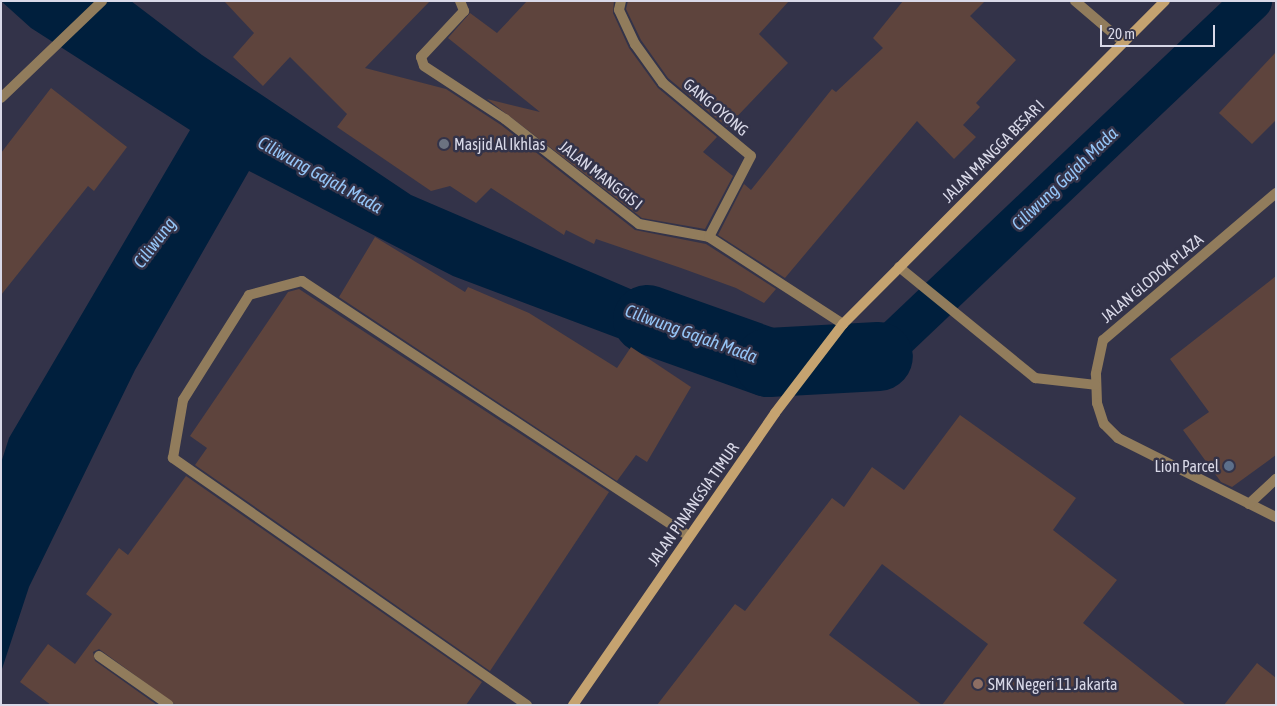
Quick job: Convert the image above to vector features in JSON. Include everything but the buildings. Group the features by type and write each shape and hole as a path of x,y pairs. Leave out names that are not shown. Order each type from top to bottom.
{"street":[{"path":"1,98 102,1"},
{"name":"JALAN MANGGIS I","path":"460,1 464,11 421,57 424,66 504,119 640,224 709,237 843,324"},
{"name":"GANG OYONG","path":"621,1 619,10 635,44 663,83 751,156 709,237"},
{"path":"1075,1 1122,42"},
{"name":"JALAN MANGGA BESAR I","path":"843,324 1122,42 1165,1"},
{"name":"JALAN GLODOK PLAZA","path":"1276,193 1103,340 1097,355 1096,385 1104,424 1118,438 1276,517"},
{"path":"899,267 1035,378 1096,385"},
{"path":"527,705 173,458 183,400 249,295 302,281 690,536"},
{"name":"JALAN PINANGSIA TIMUR","path":"573,705 774,413 843,324"},
{"path":"1249,504 1276,479"},
{"path":"99,656 170,705"}],"water":[{"name":"Ciliwung","path":"1,1 131,1 202,55 411,195 745,338 719,376 453,276 249,171 135,370 29,587 1,672 1,463 9,438 190,130 31,28"}],"waterway":[{"name":"Ciliwung Gajah Mada","path":"878,356 1252,1"},
{"name":"Ciliwung Gajah Mada","path":"647,319 768,362 878,356"}],"place":[{"name":"Masjid Al Ikhlas","path":"444,144"},
{"name":"Lion Parcel","path":"1229,466"},
{"name":"SMK Negeri 11 Jakarta","path":"978,684"}]}
